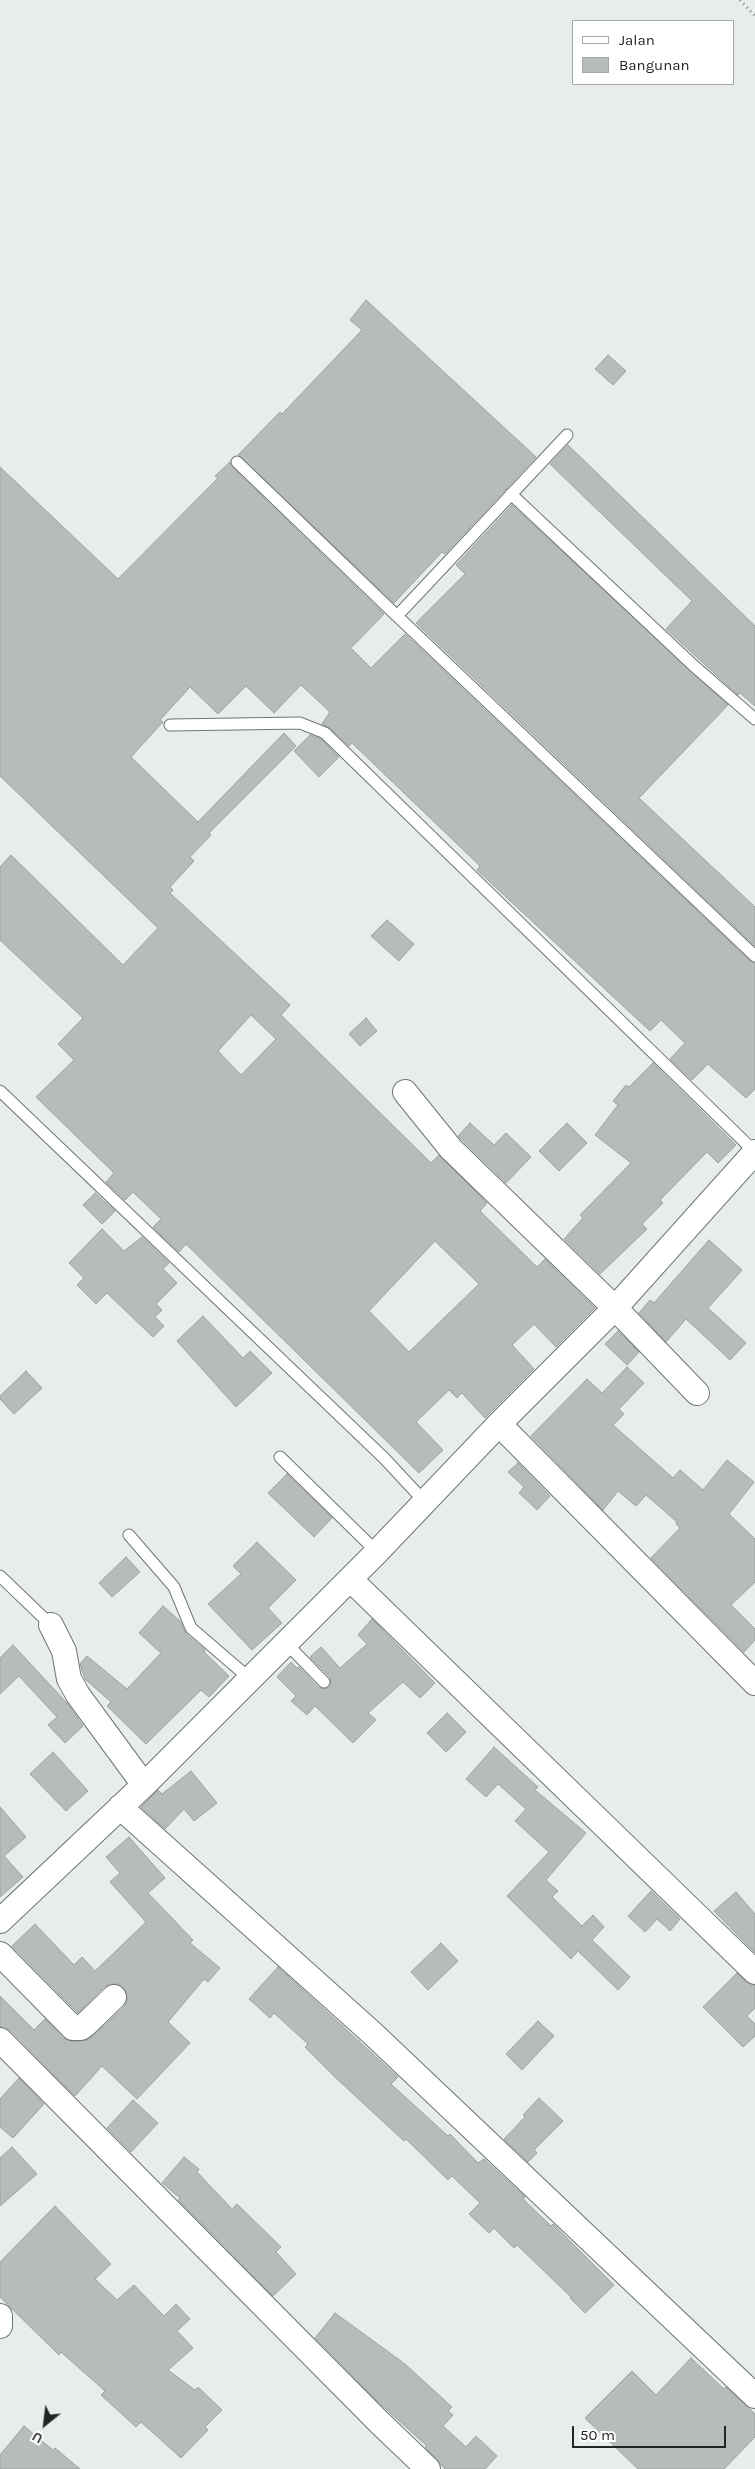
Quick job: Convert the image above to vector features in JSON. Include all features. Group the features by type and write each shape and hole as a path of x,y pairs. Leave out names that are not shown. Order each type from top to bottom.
{"street":[{"path":"404,1092 451,1149 615,1308 697,1393"},
{"path":"0,1921 144,1785 377,1552 499,1424 615,1308 755,1152"},
{"path":"499,1424 755,1683"},
{"path":"350,1579 755,1972"},
{"path":"51,1625 64,1651 69,1679 78,1695 144,1785"},
{"path":"120,1807 372,2033 755,2396"},
{"path":"0,1954 73,2028 81,2028 85,2025 114,1997"},
{"path":"0,2040 372,2415 428,2469"},
{"path":"0,2316 0,2326"}],"lane":[{"path":"397,616 568,435"},
{"path":"237,462 755,956"},
{"path":"511,494 694,666 755,719"},
{"path":"170,726 300,723 325,733 755,1152"},
{"path":"0,1092 384,1458 425,1502"},
{"path":"280,1457 377,1552"},
{"path":"129,1535 174,1587 191,1628 249,1678"},
{"path":"0,1576 51,1625"},
{"path":"286,1643 324,1682"}],"path":[{"path":"740,0 755,16"}],"building":[{"path":"366,300 536,457 445,554 442,552 394,603 238,455 280,412 282,414 362,330 350,320"},
{"path":"608,355 626,371 613,385 595,369"},
{"path":"568,445 755,626 755,706 740,693 738,695 666,629 692,601 550,464"},
{"path":"230,462 232,467 384,614 351,648 371,668 405,634 750,961 755,963 755,1089 746,1098 708,1064 692,1080 670,1059 685,1043 661,1020 650,1031 477,870 480,866 352,743 349,746 330,728 322,724 330,712 301,685 274,713 246,686 218,714 190,687 160,720 163,722 131,757 198,822 284,733 296,746 209,833 211,835 190,857 194,861 170,887 173,890 170,893 290,1005 281,1015 431,1163 439,1155 487,1203 480,1211 537,1267 545,1259 595,1308 556,1347 534,1324 512,1345 534,1369 485,1418 462,1393 457,1398 449,1390 416,1422 443,1450 419,1473 186,1244 179,1252 153,1227 161,1219 133,1192 125,1200 106,1182 114,1173 36,1097 74,1060 58,1044 83,1018 0,940 0,867 11,855 123,965 158,928 0,776 0,467 118,579 218,478 215,476","holes":["251,1015 276,1039 241,1075 218,1051","435,1241 479,1284 409,1352 369,1311"]},
{"path":"512,505 728,705 639,798 755,907 755,946 416,623 465,574 456,565"},
{"path":"310,735 321,739 339,757 319,777 294,751"},
{"path":"387,920 414,944 399,961 371,936"},
{"path":"366,1018 377,1031 360,1046 349,1034"},
{"path":"653,1063 736,1145 718,1163 707,1152 660,1200 663,1203 642,1224 647,1229 600,1274 564,1239 583,1218 580,1215 631,1163 595,1135 618,1105 613,1101 626,1085 629,1087"},
{"path":"470,1123 494,1145 506,1133 531,1157 506,1183 458,1136"},
{"path":"567,1123 587,1143 559,1171 539,1151"},
{"path":"95,1193 115,1211 102,1224 83,1205"},
{"path":"102,1229 124,1251 142,1237 169,1263 163,1269 177,1283 156,1304 162,1310 155,1317 164,1326 153,1337 107,1293 96,1304 77,1285 84,1278 69,1263"},
{"path":"709,1240 742,1270 708,1308 746,1343 730,1360 686,1319 666,1342 639,1313 650,1300 654,1303"},
{"path":"203,1316 243,1358 250,1351 272,1373 236,1407 177,1341"},
{"path":"618,1331 639,1352 627,1365 605,1344"},
{"path":"627,1367 644,1383 619,1409 624,1414 613,1425 673,1478 680,1470 703,1490 727,1460 754,1482 729,1514 755,1539 755,1582 731,1605 755,1629 755,1640 744,1652 651,1558 680,1528 676,1524 677,1522 646,1495 636,1506 618,1491 603,1510 531,1436 587,1379 602,1393"},
{"path":"26,1371 42,1388 14,1414 0,1399 0,1396"},
{"path":"518,1463 550,1496 537,1510 519,1493 524,1487 508,1472"},
{"path":"287,1474 332,1518 314,1537 268,1493"},
{"path":"257,1542 296,1580 268,1608 282,1623 252,1650 208,1604 241,1574 233,1566"},
{"path":"126,1557 140,1572 112,1597 99,1583"},
{"path":"163,1606 180,1621 186,1634 205,1650 204,1652 229,1676 209,1697 201,1690 146,1744 107,1706 111,1702 85,1679 80,1664 87,1656 127,1689 161,1653 139,1633"},
{"path":"372,1619 435,1683 420,1698 403,1682 368,1713 376,1720 353,1743 315,1706 307,1715 291,1701 296,1696 277,1677 291,1662 297,1668 299,1667 319,1688 329,1688 331,1684 330,1677 310,1657 321,1647 340,1668 367,1644 358,1635"},
{"path":"13,1645 67,1703 83,1726 65,1743 48,1725 57,1717 19,1676 0,1694 0,1658"},
{"path":"447,1713 466,1732 446,1752 427,1733"},
{"path":"494,1747 538,1787 535,1790 586,1833 546,1880 558,1891 552,1897 582,1926 593,1915 604,1927 592,1940 630,1977 618,1990 578,1951 571,1959 507,1896 549,1852 515,1821 526,1809 498,1784 486,1797 466,1779"},
{"path":"53,1752 88,1791 66,1811 30,1774"},
{"path":"191,1771 217,1803 194,1821 184,1809 165,1829 141,1807 158,1790 162,1794"},
{"path":"0,1807 26,1837 4,1856 23,1877 0,1897"},
{"path":"129,1837 165,1878 148,1893 193,1940 190,1943 220,1968 208,1982 204,1979 168,2022 190,2043 137,2099 102,2066 75,2096 10,2030 0,2027 0,1996 34,2030 45,2019 63,2038 73,2042 89,2039 124,2007 127,1993 118,1984 111,1984 104,1987 78,2013 12,1946 35,1924 74,1965 82,1957 95,1971 146,1922 110,1882 120,1873 106,1857"},
{"path":"651,1891 680,1919 670,1931 657,1919 645,1932 628,1916"},
{"path":"736,1892 755,1914 755,1953 714,1911"},
{"path":"441,1943 458,1961 428,1990 411,1972"},
{"path":"278,1967 398,2077 391,2084 448,2136 450,2134 478,2163 484,2159 525,2197 523,2199 551,2226 553,2224 614,2285 585,2313 517,2245 514,2248 494,2228 489,2233 469,2214 480,2203 452,2176 448,2180 406,2139 404,2141 338,2080 305,2047 308,2044 274,2013 270,2018 249,1999"},
{"path":"737,1973 746,1982 755,1985 755,2008 747,2016 755,2024 755,2036 743,2047 703,2007"},
{"path":"538,2021 554,2036 522,2070 506,2054"},
{"path":"19,2078 44,2104 13,2138 0,2127 0,2099"},
{"path":"539,2098 563,2121 534,2150 537,2153 528,2162 504,2139 525,2117 523,2115"},
{"path":"133,2100 158,2123 131,2152 107,2128"},
{"path":"12,2147 37,2174 0,2206 0,2158"},
{"path":"184,2157 199,2169 197,2172 232,2209 237,2204 281,2247 276,2252 296,2274 273,2296 178,2200 180,2198 162,2183"},
{"path":"55,2206 111,2264 95,2279 117,2300 134,2285 164,2316 176,2304 190,2319 177,2331 193,2348 168,2370 195,2390 198,2387 222,2410 205,2427 208,2430 181,2458 141,2422 136,2427 101,2395 105,2391 61,2352 59,2355 0,2297 0,2262"},
{"path":"335,2313 405,2364 452,2407 448,2411 453,2415 443,2426 466,2447 476,2436 497,2456 485,2469 445,2469 425,2447 427,2446 377,2401 315,2338"},
{"path":"691,2358 724,2389 726,2387 755,2414 755,2437 724,2469 638,2469 585,2418 632,2371 656,2395"},
{"path":"24,2426 80,2469 0,2469 0,2455"}]}
